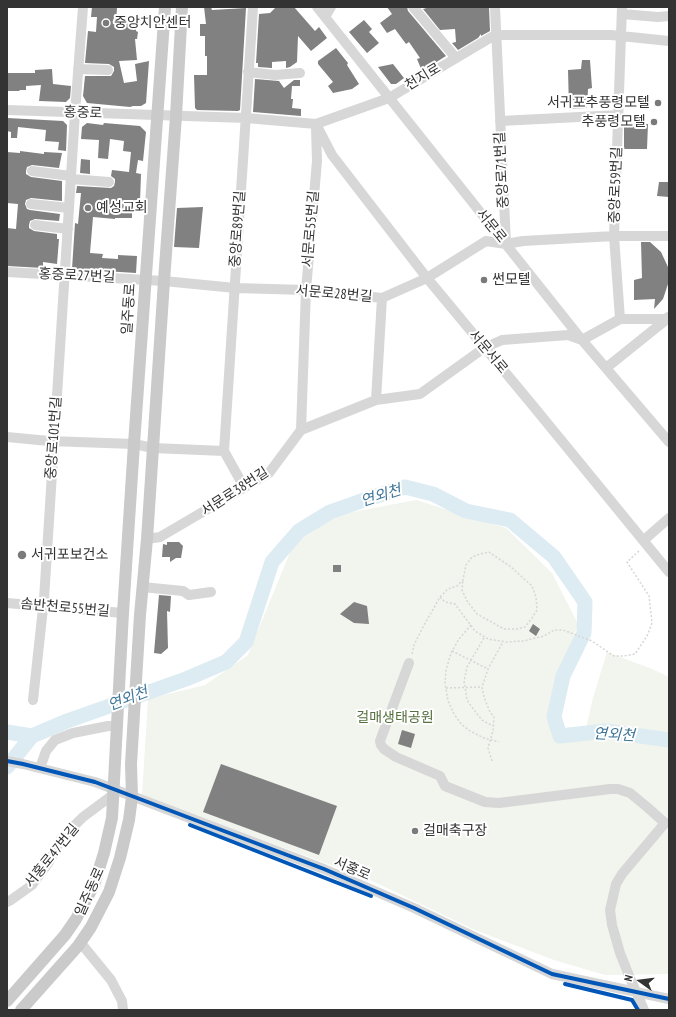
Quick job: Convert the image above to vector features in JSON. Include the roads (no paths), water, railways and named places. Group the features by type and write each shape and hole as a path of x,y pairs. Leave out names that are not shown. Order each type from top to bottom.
{"main road":[{"name":"일주동로","path":"7,1001 65,936 76,919 94,885 104,853 112,818 134,444 166,7"},
{"path":"142,587 147,538 182,7"},
{"name":"일주동로","path":"21,1010 80,942 90,927 109,892 120,858 129,820 132,797 131,764 142,587"}],"street":[{"name":"중앙로101번길","path":"33,700 43,606 83,7"},
{"name":"중앙로89번길","path":"224,451 253,7"},
{"name":"서문로","path":"316,7 582,340 669,442"},
{"path":"325,18 331,7"},
{"path":"413,7 456,58"},
{"name":"중앙로71번길","path":"495,7 495,34 506,244"},
{"path":"622,11 658,17 669,16"},
{"name":"중앙로59번길","path":"620,320 614,236 622,11"},
{"path":"495,34 611,35 669,42"},
{"name":"천지로","path":"176,116 246,118 316,124 389,98 495,34"},
{"path":"78,69 108,70"},
{"path":"248,72 274,75 300,73"},
{"name":"홍중로","path":"7,110 176,116"},
{"name":"중앙로71번길","path":"500,121 619,115"},
{"name":"서문서로","path":"316,124 332,155 426,278 669,572"},
{"name":"서문로55번길","path":"300,430 306,290 317,161 316,124"},
{"path":"32,171 109,182"},
{"path":"31,204 69,208"},
{"path":"35,225 68,229"},
{"name":"서문로28번길","path":"146,280 235,288 306,290 382,298 426,278 486,241 506,244 523,241 614,236 669,236"},
{"name":"홍중로27번길","path":"7,272 146,280"},
{"path":"376,400 382,298"},
{"path":"300,430 376,400 420,394 484,348 502,340 568,335 582,340 620,320 668,319"},
{"path":"606,368 668,319"},
{"name":"서문로38번길","path":"147,538 160,537 268,473 300,430"},
{"path":"7,437 54,442 134,444 153,448 224,451 244,486"},
{"path":"645,542 669,518"},
{"path":"142,587 183,591 189,595 211,592"},
{"name":"솜반천로55번길","path":"7,603 123,613"},
{"path":"409,663 380,741 384,749 396,757 440,776 445,786 485,802 499,803 610,789 630,793 665,823 622,874 616,884 610,910 612,925 620,953 644,1010"},
{"path":"40,768 46,751 55,740 73,733 108,726 118,726"},
{"name":"서홍로","path":"7,761 95,782 114,792 132,797 324,869 414,908 552,974 669,999"},
{"name":"서홍로47번길","path":"7,902 32,885 49,862 61,839 83,817 114,792"},
{"path":"80,942 112,980 122,1001 123,1010"}],"waterway":[{"name":"연외천","path":"7,732 32,736 67,721 186,679 226,662 246,642 272,562 299,531 330,512 405,487 433,494 466,511 510,520 554,557 585,602 584,633 563,676 554,717 560,736 606,731 669,740"},
{"path":"7,767 32,736"}],"place":[{"name":"중앙치안센터","path":"106,23"},
{"name":"서귀포추풍령모텔","path":"658,103"},
{"name":"추풍령모텔","path":"654,122"},
{"name":"예성교회","path":"88,208"},
{"name":"썬모텔","path":"484,280"},
{"name":"서귀포보건소","path":"22,555"},
{"name":"걸매축구장","path":"415,831"}],"park label":[{"name":"걸매생태공원","path":"395,718"}]}
